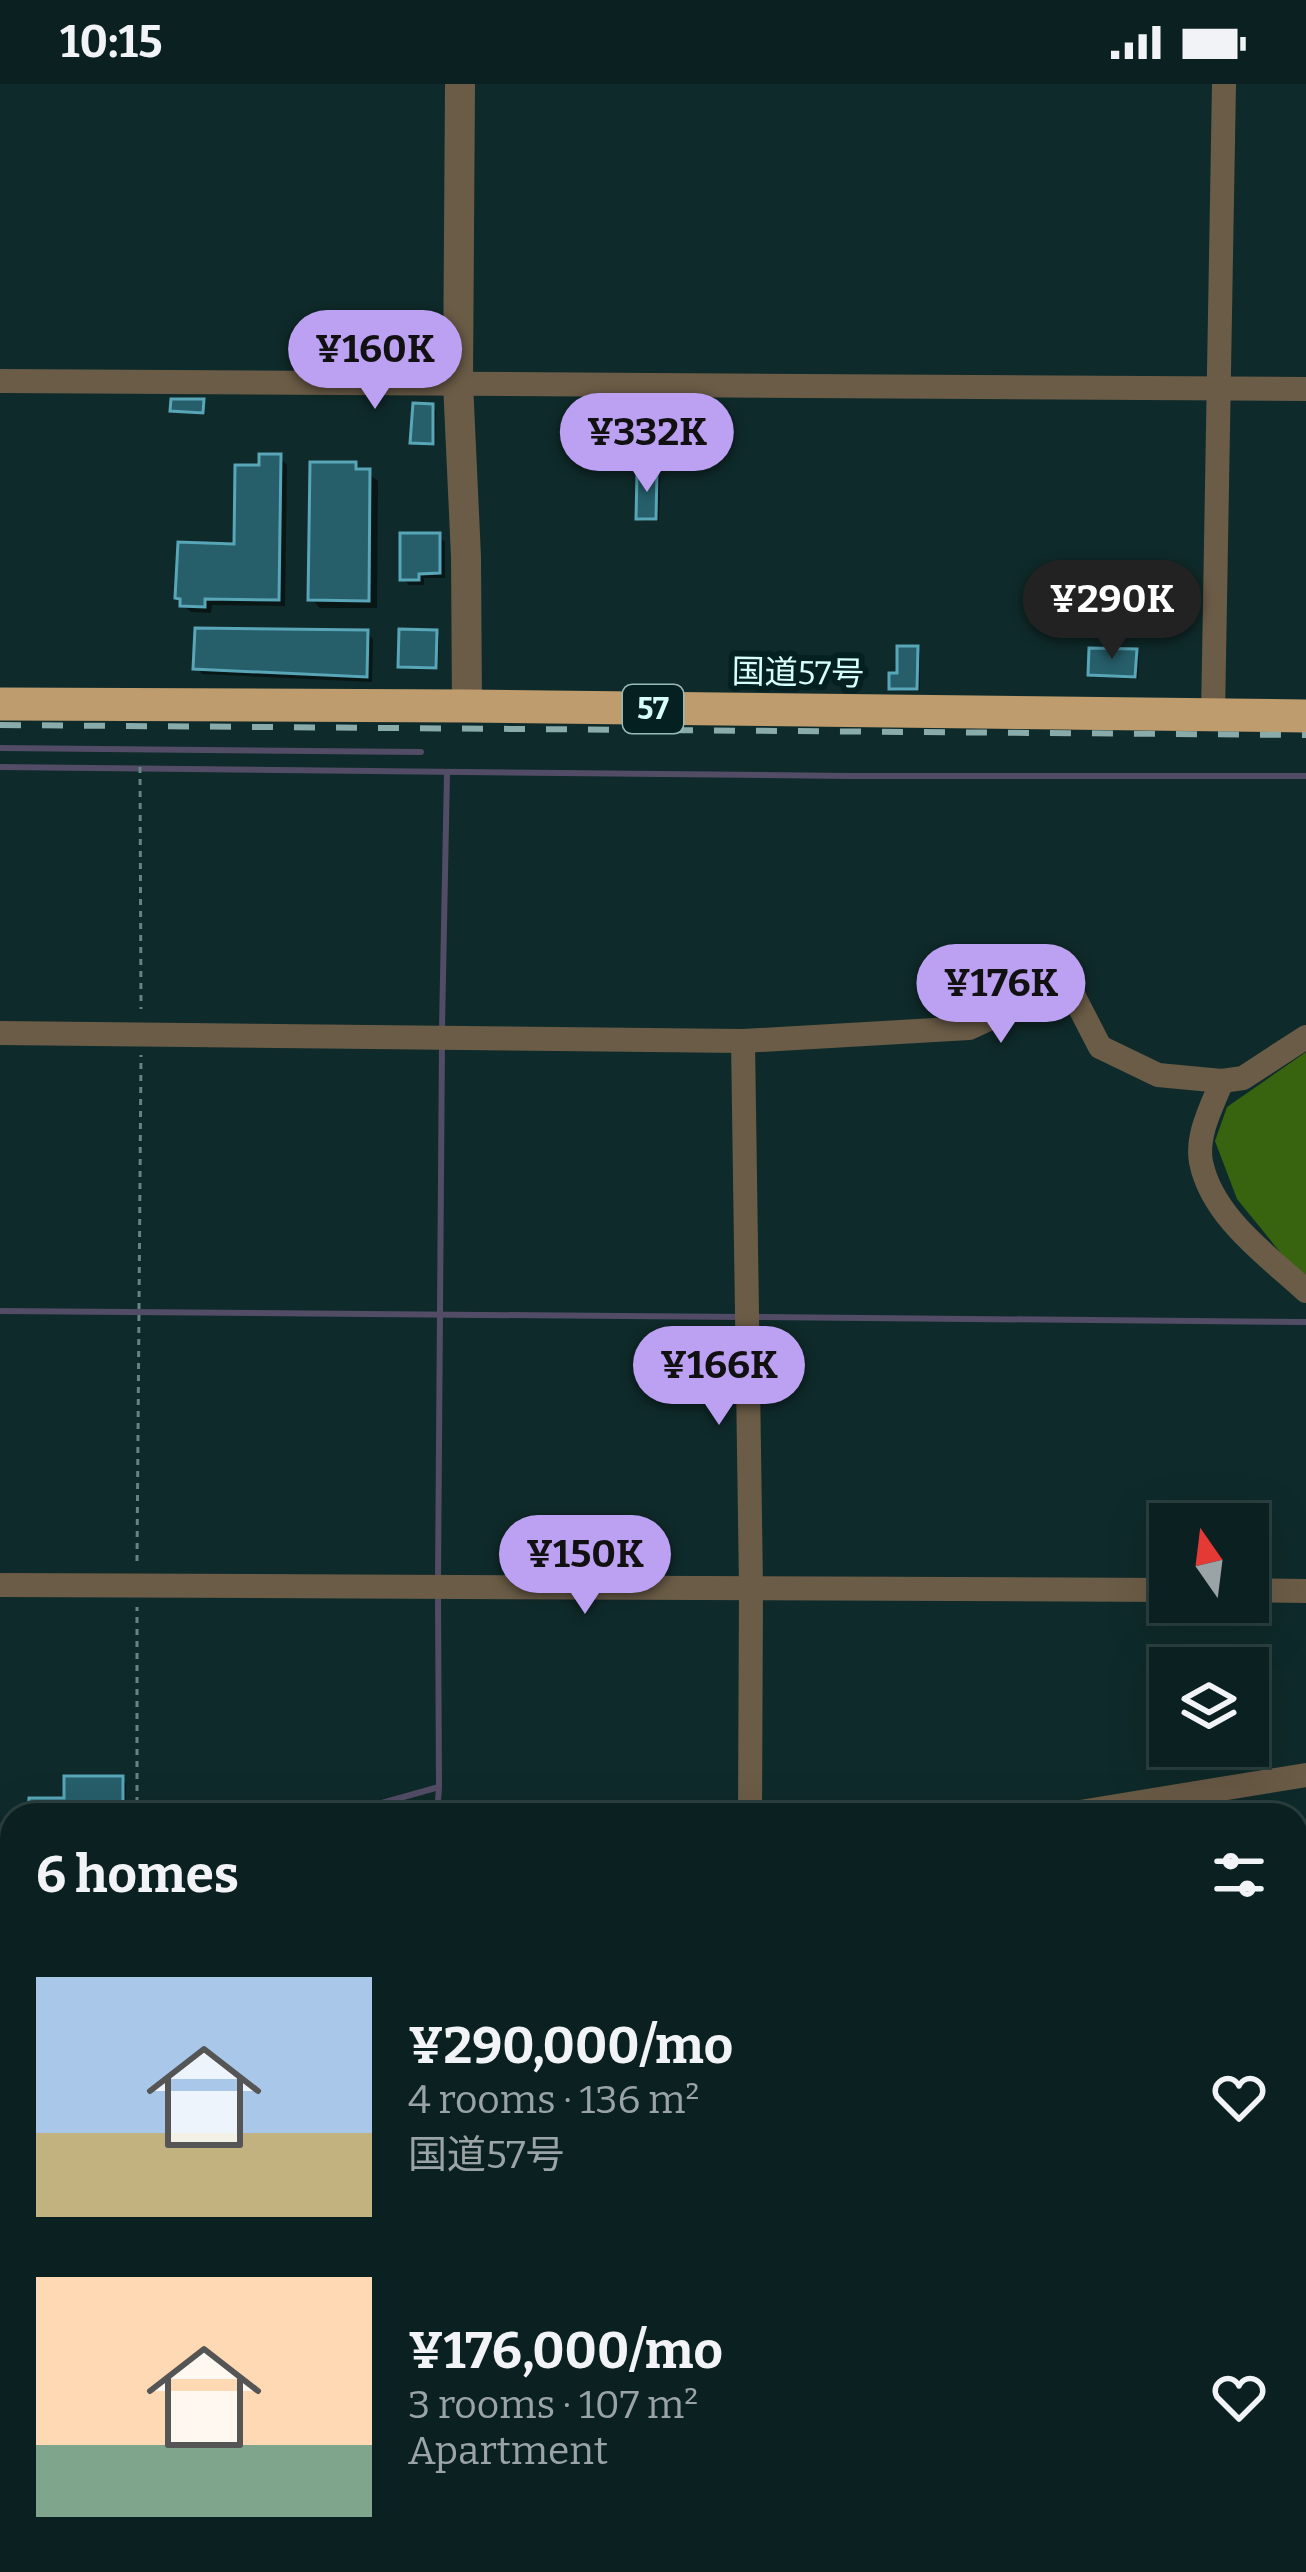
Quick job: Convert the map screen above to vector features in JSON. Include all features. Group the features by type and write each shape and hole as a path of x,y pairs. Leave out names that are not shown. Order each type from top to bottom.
{"highway":[{"name":"国道57号","path":"0,704 1306,716"}],"street":[{"path":"460,84 458,382 467,706"},
{"path":"1213,716 1224,84"},
{"path":"0,381 1306,388"},
{"path":"0,1033 743,1041 969,1028 1067,983 1100,1047 1158,1075 1222,1081 1259,1070 1306,1037"},
{"path":"743,1041 750,1803"},
{"path":"1222,1081 1204,1127 1201,1161 1234,1225 1306,1291"},
{"path":"0,1585 1149,1590"},
{"path":"1269,1591 1306,1591"},
{"path":"1135,1803 1306,1775"}],"path":[{"path":"137,1803 140,767"}],"green space":[{"path":"1306,1052 1306,1284 1237,1199 1215,1141 1227,1107"}],"building":[{"path":"171,399 204,399 203,413 170,411"},
{"path":"413,403 433,404 433,444 410,443"},
{"path":"590,420 632,421 631,459 614,458 614,450 590,450"},
{"path":"259,454 281,454 279,600 205,599 205,607 180,606 180,599 175,598 178,542 234,544 235,465 259,465"},
{"path":"310,462 356,462 356,469 370,469 369,601 308,600"},
{"path":"637,471 657,471 656,519 636,519"},
{"path":"400,533 440,533 440,573 400,580"},
{"path":"195,628 368,630 367,677 193,669"},
{"path":"399,629 437,630 436,668 398,667"},
{"path":"897,646 918,646 917,689 889,689 889,673 897,673"},
{"path":"1089,648 1137,649 1135,677 1088,675"},
{"path":"64,1776 123,1776 123,1803 29,1803 29,1798 64,1798"}],"waterway":[{"path":"0,748 421,752"},
{"path":"0,767 1306,776"},
{"path":"442,1028 447,773"},
{"path":"438,1580 442,1041"},
{"path":"0,1311 740,1317"},
{"path":"754,1317 1306,1322"},
{"path":"382,1803 439,1787 438,1593"},
{"path":"438,1803 439,1787"}],"railway":[{"path":"0,725 1306,735"}]}
